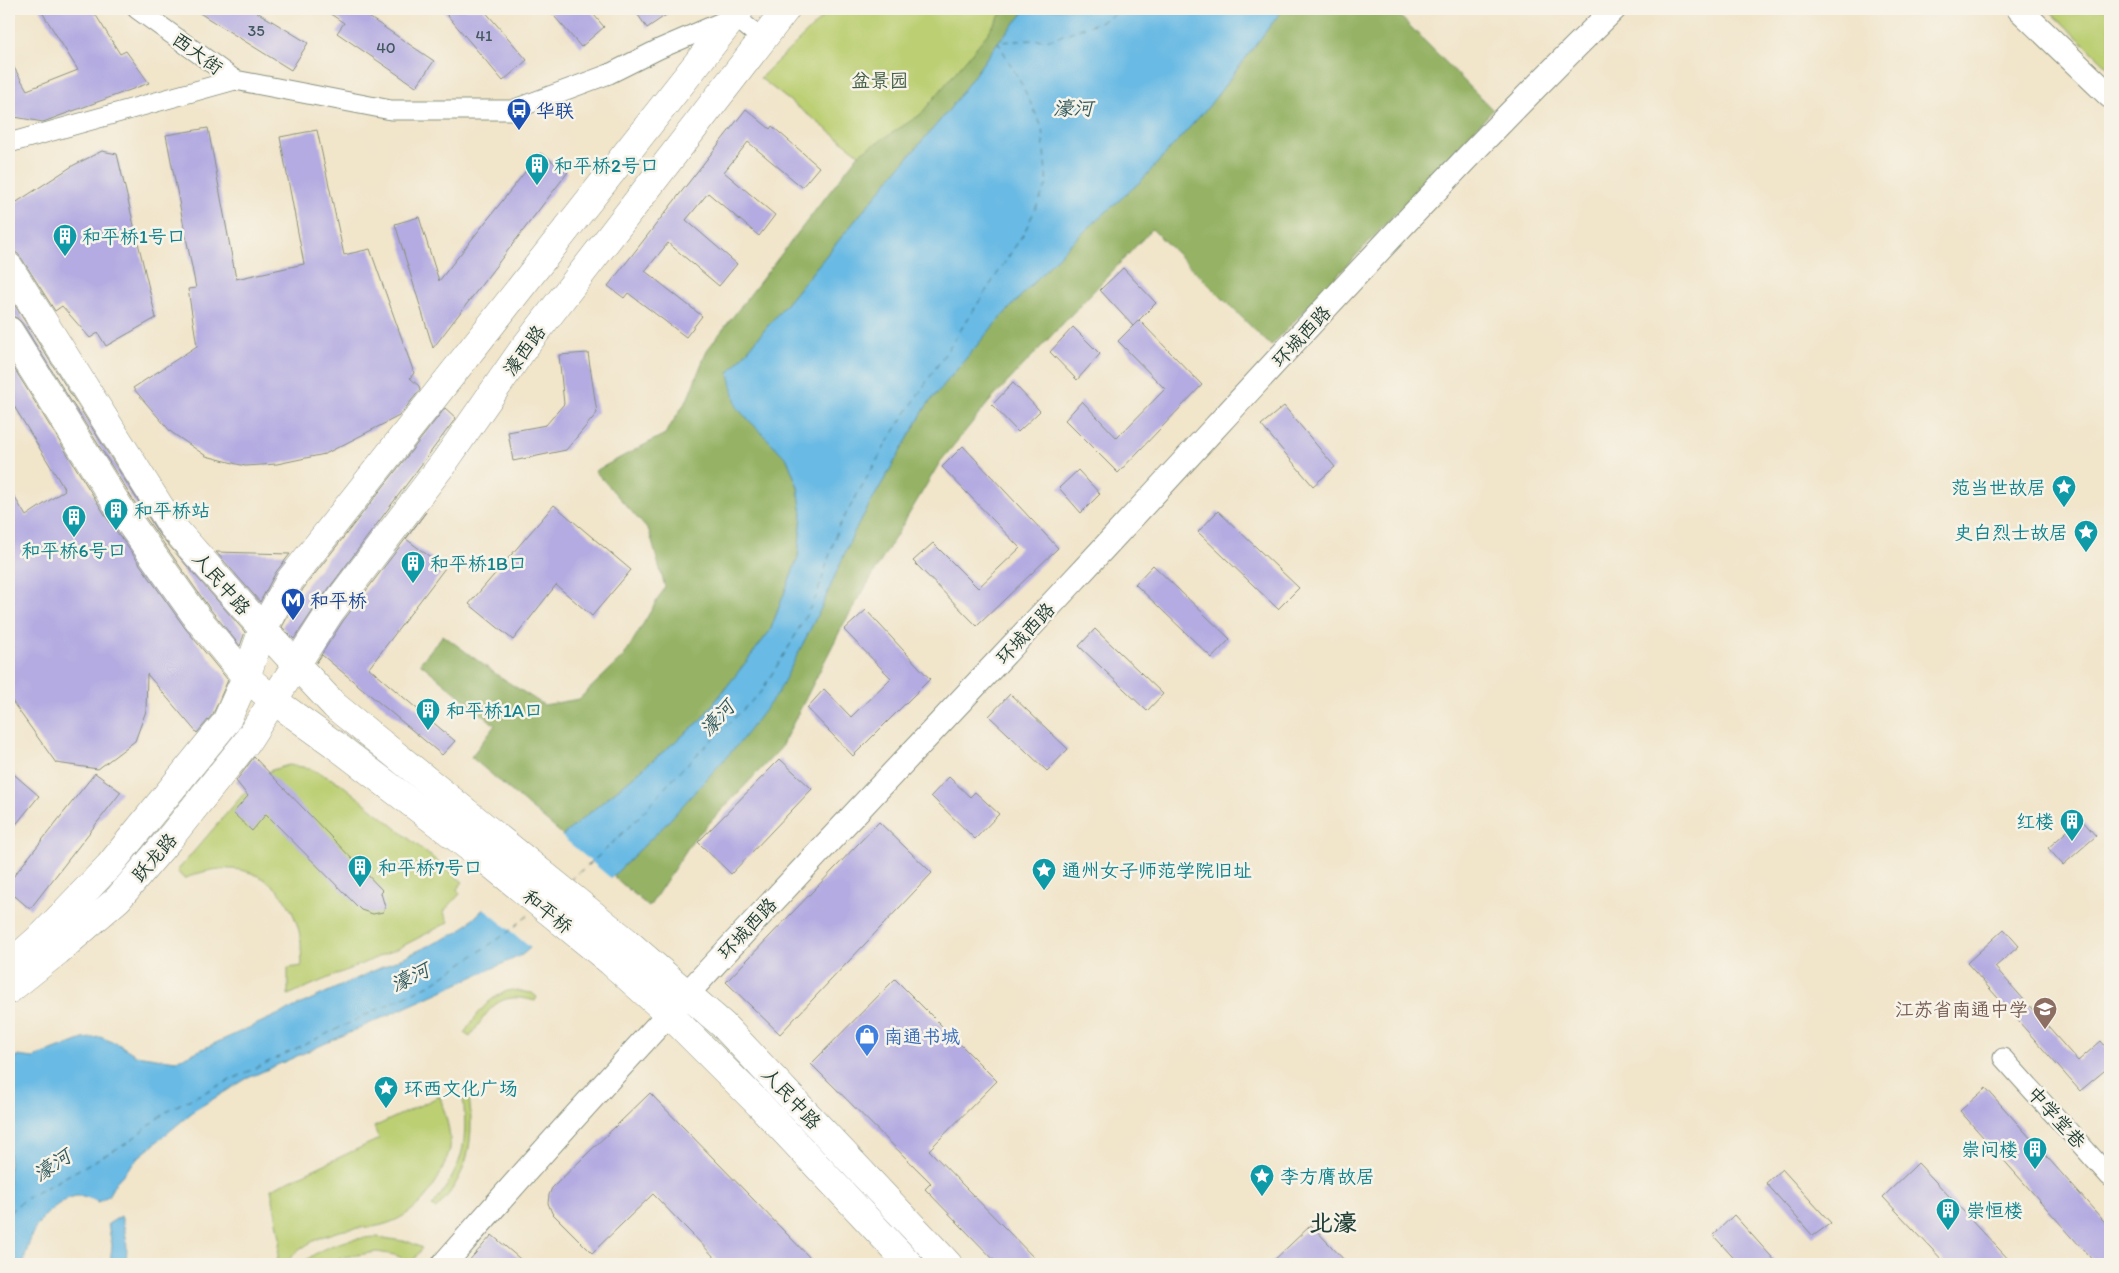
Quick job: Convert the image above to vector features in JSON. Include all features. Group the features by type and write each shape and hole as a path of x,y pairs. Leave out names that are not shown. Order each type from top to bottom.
{"main road":[{"name":"濠西路","path":"273,700 330,612 445,461 523,349 786,9"},
{"path":"246,677 263,629 290,580 735,11"},
{"name":"人民中路","path":"9,267 172,526 295,665 335,706 494,851"},
{"name":"人民中路","path":"9,331 120,509 198,619 246,677 273,700 334,744 494,851"},
{"name":"跃龙路","path":"9,965 44,934 108,866 226,722 246,677"},
{"name":"跃龙路","path":"9,990 118,899 246,743 273,700"},
{"name":"和平桥","path":"494,851 619,952"},
{"name":"人民中路","path":"619,952 686,993 723,1025 948,1264"},
{"name":"人民中路","path":"619,952 668,1013 759,1104 909,1264"}],"street":[{"name":"西大街","path":"136,9 236,80"},
{"name":"环城西路","path":"444,1264 686,993 1018,640 1439,186 1614,9"},
{"path":"2019,9 2110,96"},
{"path":"9,143 236,80 391,110 512,110 609,74 735,11 762,40"},
{"name":"中学堂巷","path":"2003,1058 2110,1177"}],"green space":[{"name":"盆景园","path":"831,9 1027,9 892,176 859,154 760,78"},
{"path":"1004,9 1027,9 998,42 949,110 729,373 772,442 787,459 798,487 802,514 798,557 770,631 700,721 563,835 471,757 495,725 420,663 443,635 500,677 544,705 579,699 624,656 665,587 649,531 595,471 665,434 688,398 707,350 859,154 920,115 988,33"},
{"path":"1283,9 1393,9 1493,110 1271,346 1152,229 989,402 940,462 843,625 780,749 693,840 649,907 613,876 665,825 777,693 821,608 854,532 927,405 995,324 1066,248 1142,180 1209,106"},
{"path":"2048,9 2110,9 2110,69"},
{"path":"289,765 309,768 340,783 463,882 457,889 460,894 445,910 444,913 449,922 397,949 288,995 288,968 302,966 301,944 292,911 282,895 270,883 255,875 239,870 222,869 203,872 184,879 177,871 258,777"},
{"path":"511,990 532,993 537,997 535,1001 522,998 503,1000 489,1010 470,1037 464,1033 490,1001"},
{"path":"440,1096 449,1129 450,1149 435,1184 421,1202 413,1210 393,1221 378,1226 355,1228 324,1236 306,1245 285,1264 277,1264 280,1238 271,1189 379,1139 374,1127"},
{"path":"469,1097 471,1129 467,1157 456,1184 436,1209 432,1206 450,1181 461,1156 465,1130 463,1099"},
{"path":"377,1237 409,1242 422,1248 412,1262 395,1255 377,1252 344,1257 329,1264 302,1264 327,1247 357,1239"}],"water":[{"name":"濠河","path":"1027,9 1283,9 1209,106 1142,180 1066,248 995,324 927,405 854,532 821,608 778,693 740,742 665,825 613,876 522,955 246,1079 195,1110 140,1156 116,1182 108,1196 98,1202 86,1197 75,1196 63,1201 54,1208 35,1228 23,1264 9,1264 9,1059 17,1056 33,1058 83,1039 100,1037 118,1044 136,1055 176,1061 459,932 563,835 700,721 770,631 798,557 802,514 798,487 787,459 737,408 729,373 949,110 998,42"},
{"path":"121,1216 127,1252 125,1264 110,1264 112,1245 108,1224"}],"pier":[{"path":"560,835 613,880 532,949 482,907"}],"building":[{"path":"40,9 92,9 120,54 126,51 149,83 43,122 9,116 9,59 27,90 78,70"},
{"path":"193,9 252,9 308,43 291,70"},
{"path":"323,9 357,9 434,61 416,87 337,33 344,23"},
{"path":"442,9 483,9 527,60 503,81"},
{"path":"548,9 589,9 604,27 581,47"},
{"path":"634,9 675,9 647,28"},
{"path":"746,109 770,129 772,126 819,167 802,187 748,142 724,172 775,215 759,236 708,193 686,220 737,264 719,286 668,243 645,271 702,316 686,337 628,293 624,298 608,286"},
{"path":"208,128 236,279 304,264 280,137 317,130 344,255 370,249 414,373 410,378 419,386 420,390 399,416 325,454 277,464 245,466 206,456 171,432 133,388 197,346 188,289 196,288 166,135"},
{"path":"102,151 117,154 156,318 106,346 98,333 90,338 62,306 55,311 22,259 17,253 9,251 9,207 74,165"},
{"path":"540,153 568,172 433,348 395,224 419,217 439,281"},
{"path":"1123,268 1156,303 1133,326 1100,290"},
{"path":"9,296 159,534 245,632 240,646 210,609 133,500 22,323 17,318 9,315"},
{"path":"1139,320 1202,385 1118,473 1065,420 1082,401 1117,438 1165,389 1118,341"},
{"path":"1073,327 1100,354 1077,380 1050,352"},
{"path":"588,353 597,413 566,450 513,461 508,432 546,425 564,404 559,355"},
{"path":"9,360 107,518 185,628 228,680 213,714 197,733 147,674 146,711 135,741 98,769 56,763 9,697 9,488 26,516 65,490 9,398"},
{"path":"1013,383 1040,411 1018,432 992,405"},
{"path":"1284,406 1335,467 1313,486 1261,425"},
{"path":"445,408 456,418 318,603 294,639 282,627 303,589"},
{"path":"963,446 1058,548 977,626 913,561 933,543 978,588 1020,548 942,467"},
{"path":"1078,470 1100,494 1081,513 1059,488"},
{"path":"554,505 631,570 592,616 556,585 513,640 469,604"},
{"path":"1218,511 1299,588 1278,609 1198,532"},
{"path":"426,512 406,539 445,568 369,668 455,741 442,755 322,655 316,663 343,621"},
{"path":"216,552 290,554 276,572 260,602"},
{"path":"1153,565 1230,639 1212,658 1135,584"},
{"path":"866,610 930,679 853,756 807,708 824,689 851,717 891,678 844,630"},
{"path":"1095,629 1163,694 1147,711 1079,646"},
{"path":"1010,694 1068,749 1047,771 989,716"},
{"path":"254,757 383,891 381,893 385,907 383,912 373,914 361,910 266,814 252,831 233,813 248,796 236,781"},
{"path":"780,759 812,789 731,874 698,842"},
{"path":"9,770 39,796 9,833"},
{"path":"95,773 121,792 30,909 9,891 9,882"},
{"path":"949,777 970,797 975,792 999,814 975,839 931,796"},
{"name":"红楼","path":"2081,819 2096,836 2063,865 2048,848"},
{"path":"879,822 932,873 780,1034 726,982"},
{"path":"2004,929 2019,946 1995,967 2078,1061 2101,1041 2110,1052 2110,1066 2080,1091 1967,963"},
{"path":"895,979 997,1081 929,1150 1040,1264 998,1264 925,1189 931,1183 811,1064"},
{"name":"崇问楼","path":"1986,1088 2110,1228 2110,1264 2096,1264 1960,1111"},
{"path":"650,1093 816,1264 721,1264 653,1194 592,1253 552,1213 548,1203 552,1188"},
{"name":"崇恒楼","path":"1918,1163 2013,1264 1946,1264 1883,1197"},
{"path":"1782,1169 1831,1223 1813,1236 1766,1183"},
{"path":"1734,1215 1778,1264 1739,1264 1713,1235"},
{"path":"1311,1225 1348,1264 1270,1264"},
{"path":"492,1235 526,1264 466,1264"}],"ferry route":[{"path":"570,880 601,854 639,817 676,775 760,693 790,645 817,595 838,528 888,441 1024,233 1047,184 1042,127 1022,85 998,42 1052,39 1102,21 1125,9"},
{"path":"9,1212 25,1199 127,1143 170,1109 433,983 507,933 531,913"}],"place":[{"name":"华联","path":"519,131"},
{"name":"和平桥2号口","path":"537,186"},
{"name":"和平桥1号口","path":"65,257"},
{"name":"范当世故居","path":"2064,508"},
{"name":"和平桥站","path":"116,531"},
{"name":"和平桥6号口","path":"74,538"},
{"name":"史白烈士故居","path":"2086,553"},
{"name":"和平桥1B口","path":"413,584"},
{"name":"和平桥","path":"293,621"},
{"name":"和平桥1A口","path":"428,731"},
{"name":"红楼","path":"2072,842"},
{"name":"和平桥7号口","path":"360,888"},
{"name":"通州女子师范学院旧址","path":"1044,891"},
{"name":"江苏省南通中学","path":"2045,1030"},
{"name":"南通书城","path":"867,1057"},
{"name":"环西文化广场","path":"386,1109"},
{"name":"崇问楼","path":"2035,1170"},
{"name":"李方膺故居","path":"1262,1197"},
{"name":"崇恒楼","path":"1948,1231"}],"district":[{"name":"北濠","path":"1333,1223"}]}
